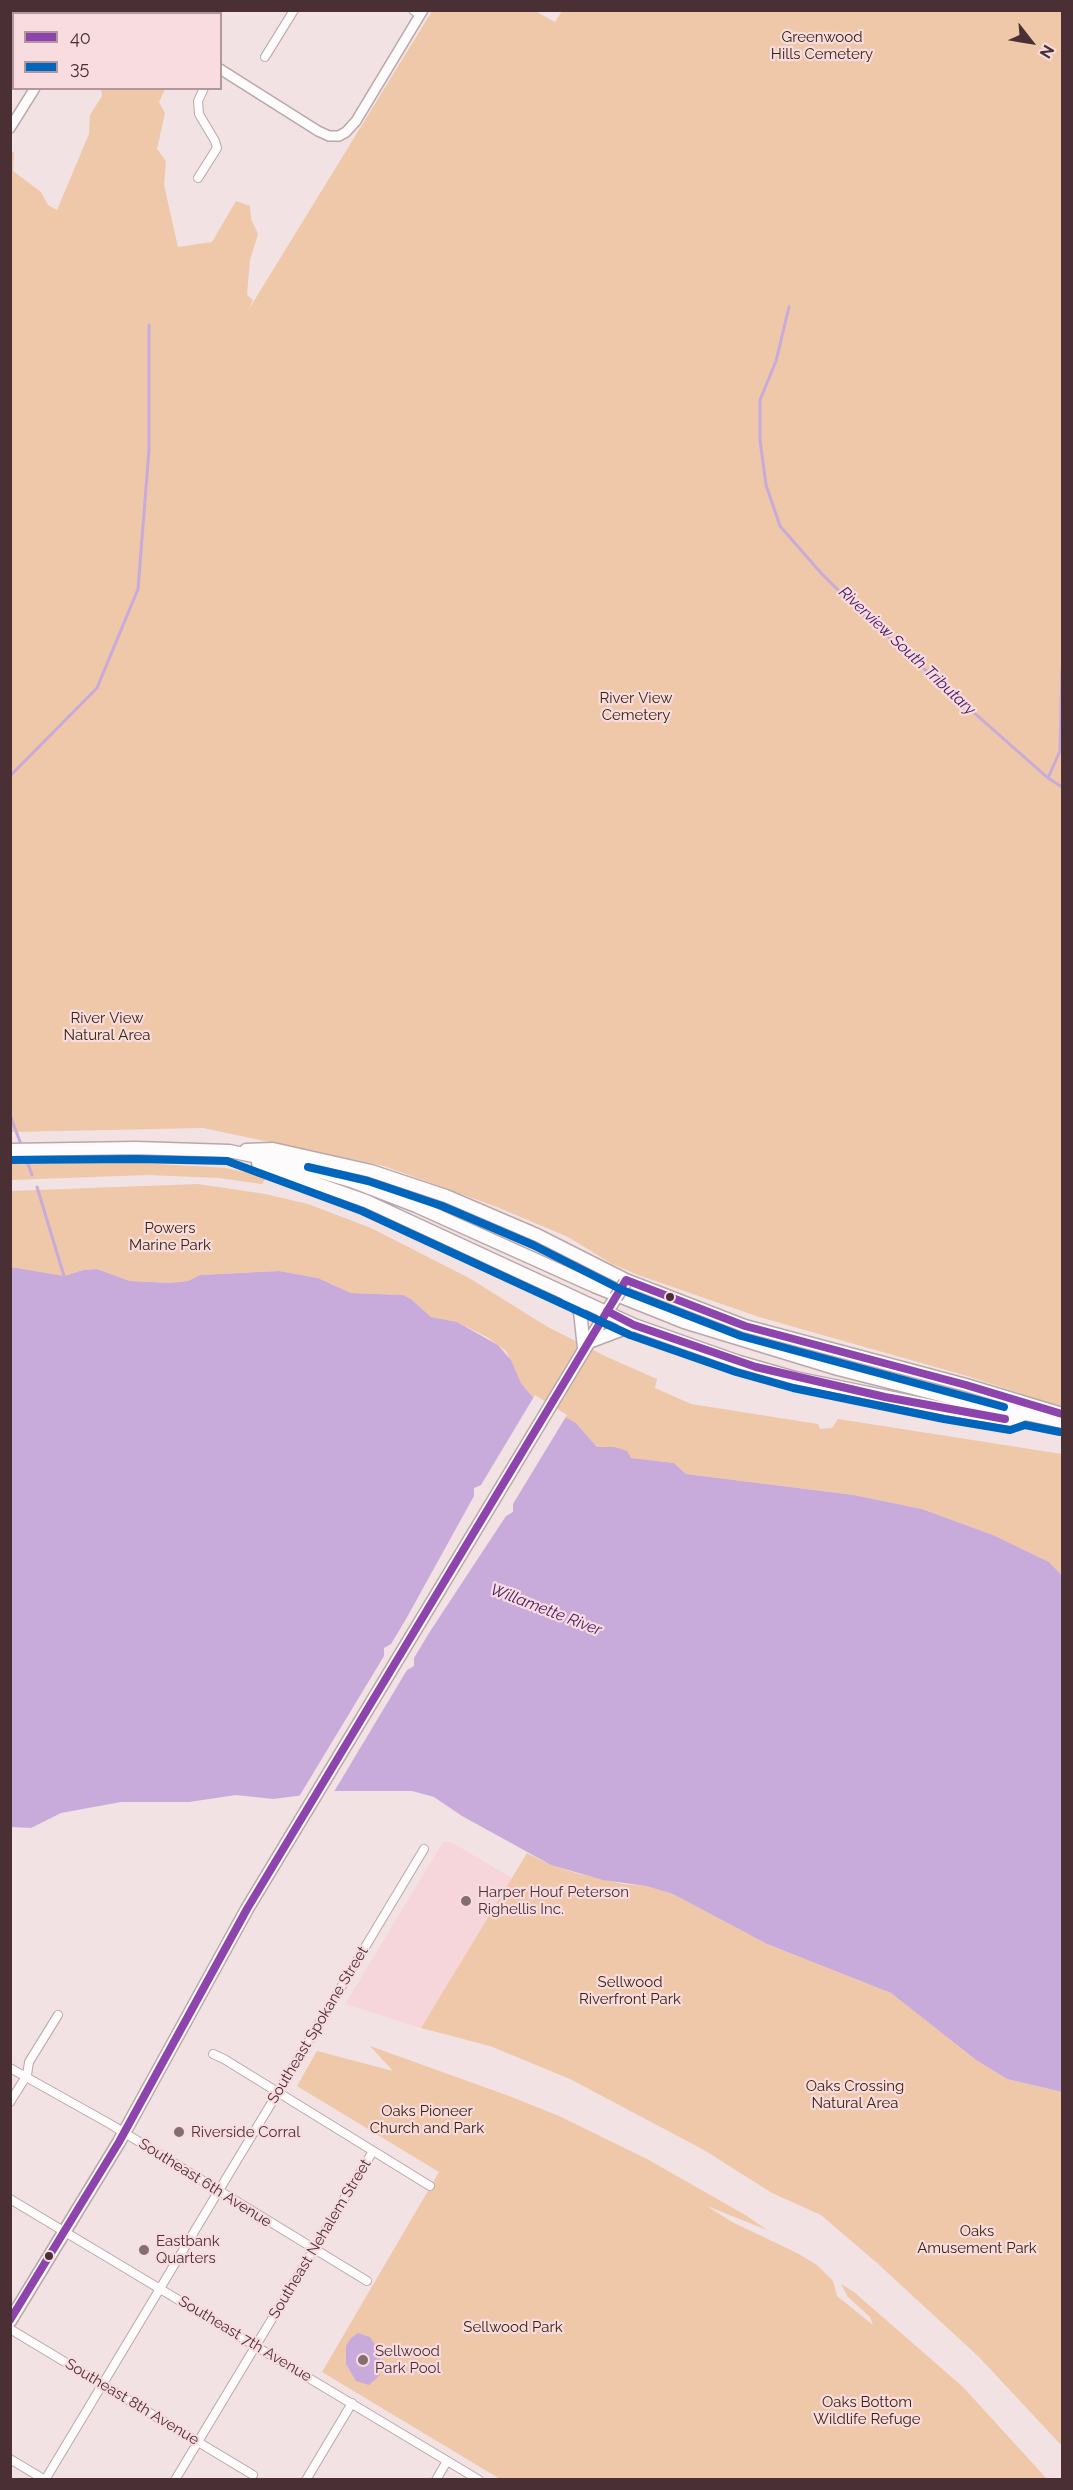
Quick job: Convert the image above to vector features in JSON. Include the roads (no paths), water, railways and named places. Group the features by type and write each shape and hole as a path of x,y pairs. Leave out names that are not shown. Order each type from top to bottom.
{"main road":[{"path":"10,1150 136,1148 229,1151 273,1149 371,1171 456,1201 537,1235 625,1281 745,1326 966,1384 1062,1413"},
{"path":"229,1151 336,1189 634,1325 707,1351 795,1378 885,1397 1011,1420 1024,1414"},
{"path":"229,1151 293,1164 351,1181 416,1206 594,1286 684,1322 838,1369 1062,1422"},
{"path":"10,2321 124,2133 247,1909 625,1281"},
{"path":"567,1295 580,1311 587,1345"},
{"path":"587,1345 634,1325"}],"street":[{"path":"265,57 294,10"},
{"path":"222,70 318,131 329,136 339,136 356,121 419,12"},
{"path":"10,128 35,90"},
{"path":"198,178 217,148 216,141 199,114 198,101 203,90"},
{"name":"Southeast Spokane Street","path":"45,2480 424,1849"},
{"path":"10,2102 27,2075 29,2062 58,2015"},
{"path":"213,2054 430,2187"},
{"name":"Southeast 6th Avenue","path":"10,2068 27,2075 367,2281"},
{"name":"Southeast Nehalem Street","path":"175,2480 372,2151"},
{"name":"Southeast 7th Avenue","path":"10,2199 479,2480"},
{"name":"Southeast 8th Avenue","path":"10,2329 253,2475"},
{"path":"306,2480 352,2403"},
{"path":"10,2459 45,2480"},
{"path":"436,2480 447,2461"}],"water":[{"name":"Willamette River","path":"11,1267 64,1276 83,1270 97,1269 130,1281 170,1283 188,1281 200,1275 279,1271 318,1278 351,1293 403,1295 431,1317 457,1322 498,1345 511,1360 521,1383 535,1400 576,1423 597,1447 614,1447 627,1451 631,1458 674,1463 686,1474 854,1495 922,1509 993,1535 1049,1562 1062,1575 1062,2092 1007,2079 976,2060 891,1993 767,1944 673,1894 646,1886 603,1880 551,1865 462,1816 434,1797 412,1791 336,1791 273,1799 236,1795 189,1802 121,1802 61,1813 31,1828 11,1827"},
{"name":"Sellwood Park Pool","path":"358,2333 370,2337 380,2353 380,2375 369,2385 356,2381 346,2364 346,2346"}],"waterway":[{"name":"Riverview South Tributary","path":"789,307 776,361 760,400 760,440 766,485 780,526 821,573 861,613 1048,778"},
{"path":"10,776 97,688 138,589 149,450 149,325"},
{"path":"1062,668 1060,751 1048,778 1062,787"},
{"path":"10,1115 22,1147"},
{"path":"24,1153 32,1175"},
{"path":"37,1187 64,1276"}],"place":[{"name":"Harper Houf Peterson Righellis Inc.","path":"466,1901"},
{"name":"Riverside Corral","path":"179,2132"},
{"name":"Eastbank Quarters","path":"144,2250"},
{"name":"Sellwood Park Pool","path":"363,2360"}],"park label":[{"name":"Greenwood Hills Cemetery","path":"822,46"},
{"name":"River View Cemetery","path":"636,706"},
{"name":"River View Natural Area","path":"107,1026"},
{"name":"Powers Marine Park","path":"170,1236"},
{"name":"Sellwood Riverfront Park","path":"630,1990"},
{"name":"Oaks Crossing Natural Area","path":"855,2094"},
{"name":"Oaks Pioneer Church and Park","path":"427,2120"},
{"name":"Oaks Amusement Park","path":"977,2240"},
{"name":"Sellwood Park","path":"513,2327"},
{"name":"Oaks Bottom Wildlife Refuge","path":"867,2410"}]}
